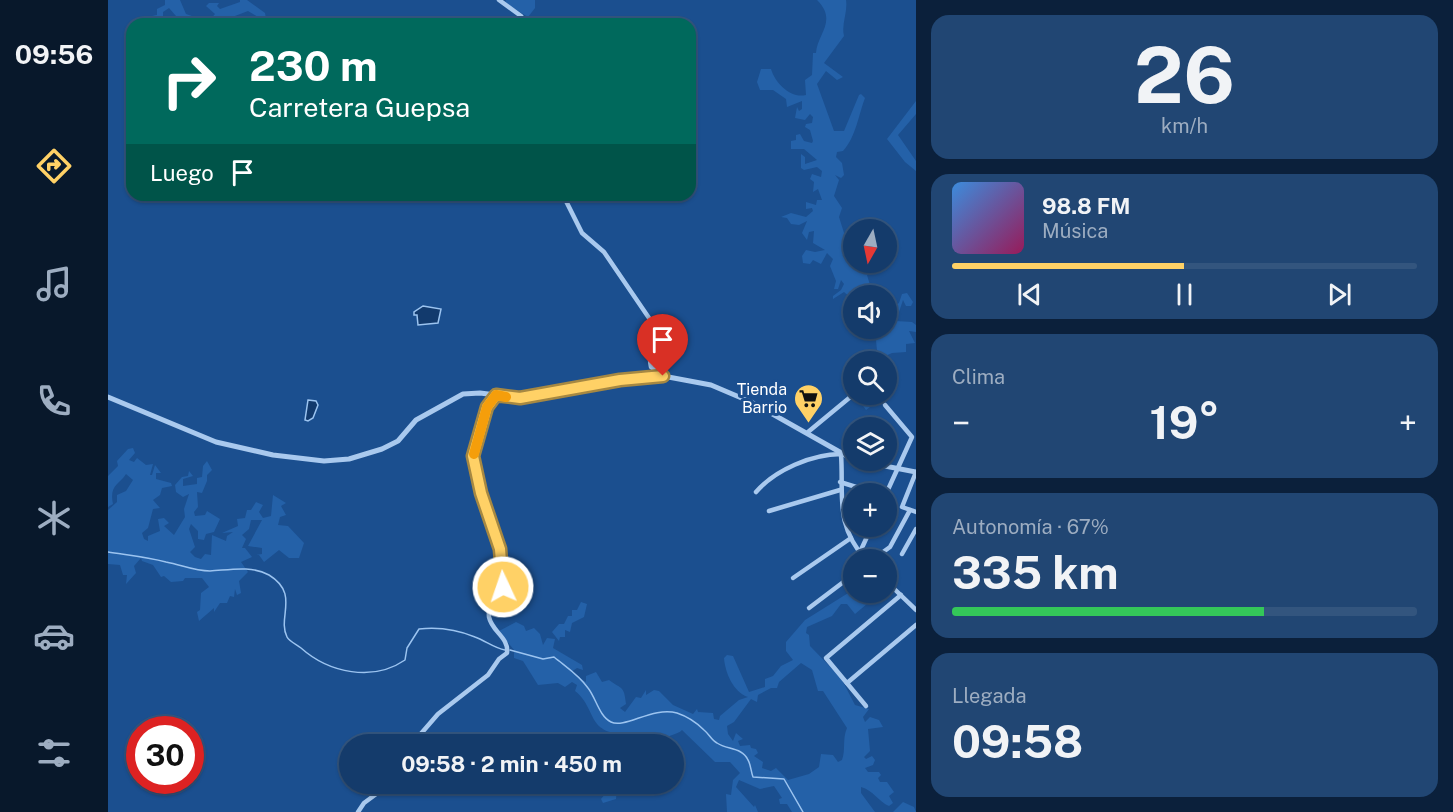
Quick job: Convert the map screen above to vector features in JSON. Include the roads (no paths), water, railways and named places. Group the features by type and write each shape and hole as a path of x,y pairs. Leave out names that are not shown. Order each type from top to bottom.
{"street":[{"path":"499,0 522,18"},
{"path":"566,201 582,234 604,252 649,318 651,324 648,358 651,367 663,376"},
{"path":"108,397 216,442 273,455 324,461 349,459 382,449 398,441 424,415 463,394 520,398 620,380 663,376 711,385 769,410 841,454"},
{"path":"421,734 438,714 488,675 507,651 489,617 490,604 503,587 503,569 500,549 481,493 473,456 487,407 496,395"},
{"path":"808,432 843,403"},
{"path":"885,405 912,437 891,483"},
{"path":"756,492 765,482 813,458 822,454 841,454"},
{"path":"841,454 842,514 850,538 858,549"},
{"path":"887,549 913,511 902,507 916,472 898,469"},
{"path":"768,511 840,490"},
{"path":"902,554 916,529"},
{"path":"793,578 850,538"},
{"path":"809,608 843,582"},
{"path":"897,592 916,610"},
{"path":"866,706 826,658 900,595"},
{"path":"847,683 916,625"},
{"path":"358,812 364,803 376,794"}],"waterway":[{"path":"108,552 199,570 247,569 269,575 278,582 286,598 284,622 288,638 312,657 338,669 365,672 392,667 405,660 407,648 419,629 426,628 462,633 505,650"},
{"path":"510,650 543,659 554,657 584,683 603,716 611,722 624,723 659,712 677,713 688,718 701,727 715,742 742,753 750,764 753,777 784,779 803,812"}],"place":[{"name":"Tienda Barrio","path":"808,424"}]}
